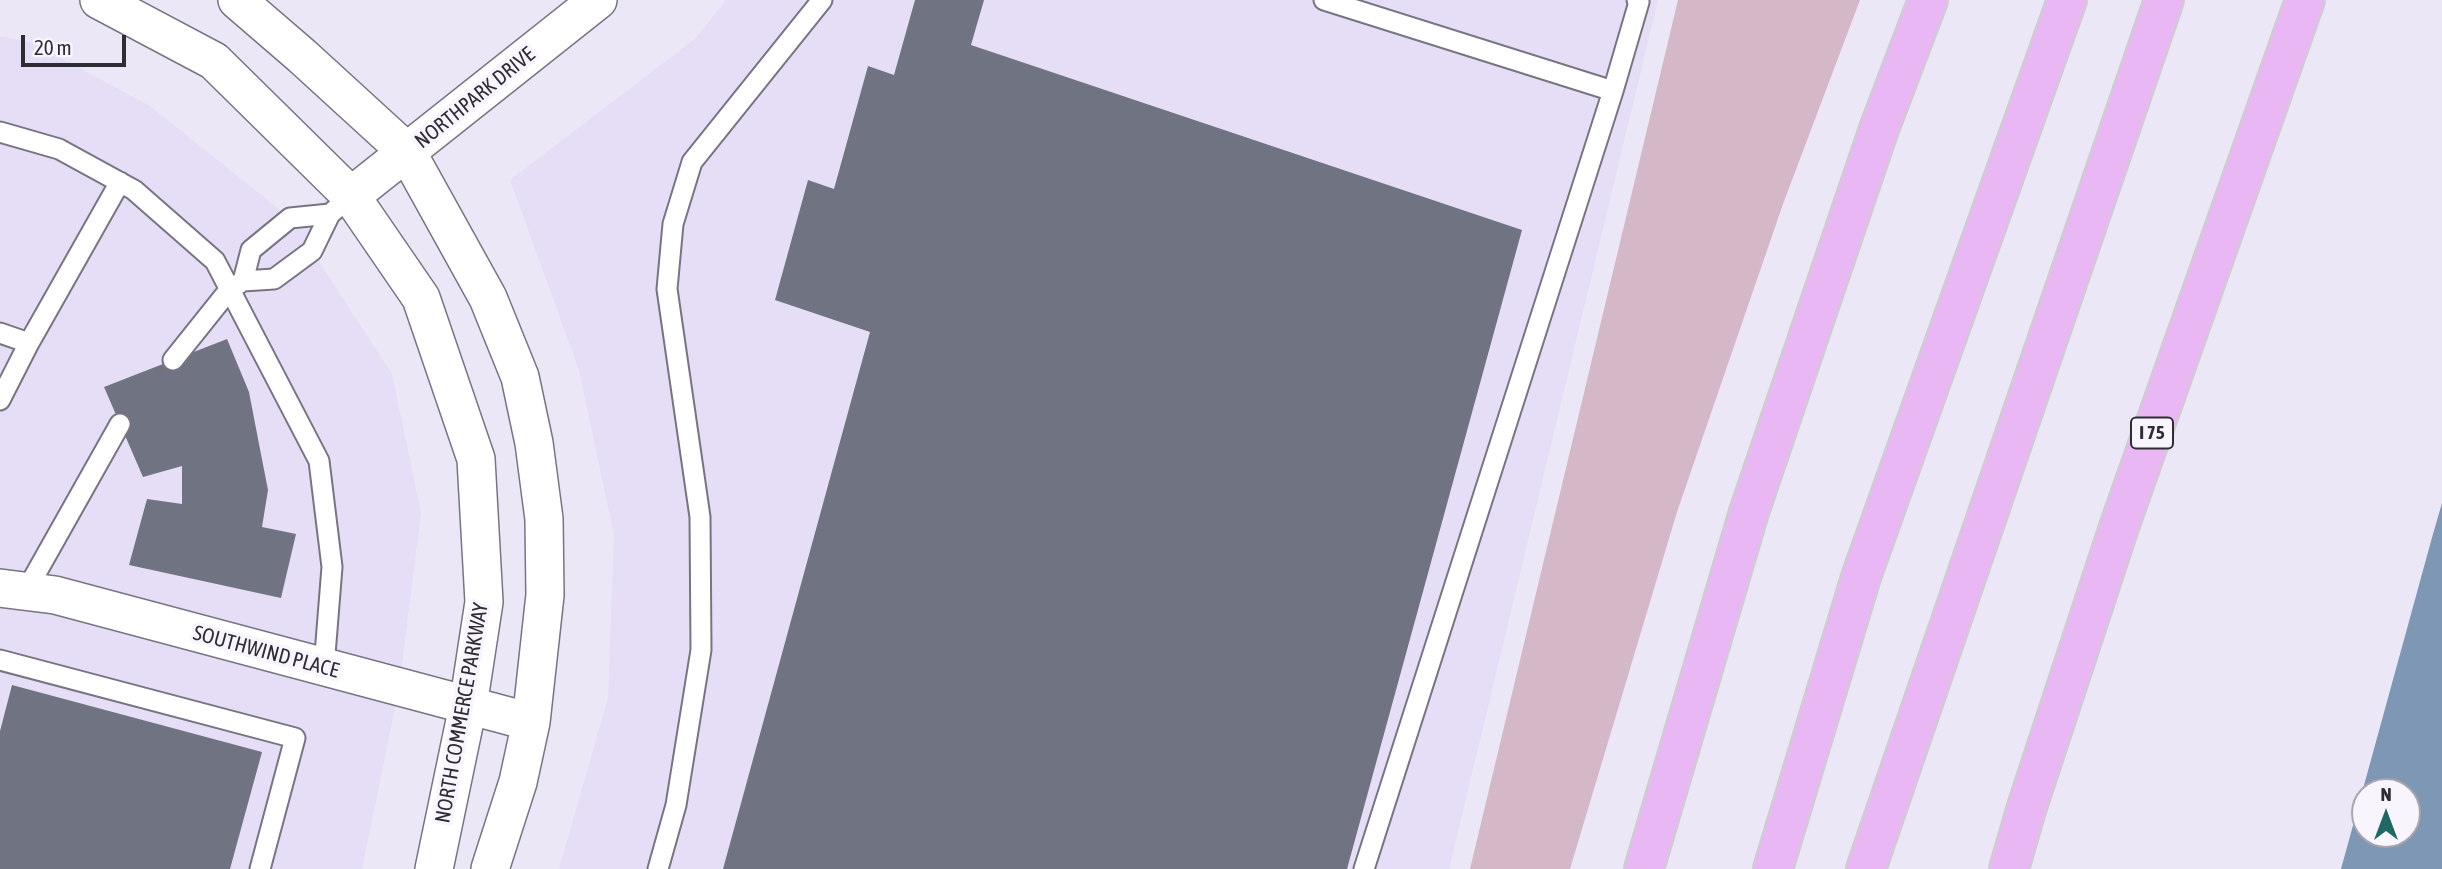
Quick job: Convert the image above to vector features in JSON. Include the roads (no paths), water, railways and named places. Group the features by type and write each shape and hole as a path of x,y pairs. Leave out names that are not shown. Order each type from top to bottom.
{"highway":[{"path":"1644,869 1749,512 1879,129 1928,0"},
{"path":"1773,869 1861,577 2067,0"},
{"path":"1867,869 2164,0"},
{"name":"I 75","path":"2007,869 2119,527 2305,0"}],"street":[{"name":"NORTH COMMERCE PARKWAY","path":"99,0 214,61 421,298 476,459 484,602 468,706 434,869"},
{"path":"237,0 407,152 488,298 520,377 534,443 544,519 545,595 531,722 518,782 490,869"},
{"name":"NORTHPARK DRIVE","path":"341,205 598,0"},
{"name":"SOUTHWIND PLACE","path":"13,590 55,595 531,722"}],"lane":[{"path":"658,869 676,804 701,650 700,517 667,289 673,224 692,162 822,0"},
{"path":"1324,0 1613,91"},
{"path":"1364,869 1613,91 1639,2 1637,0"},
{"path":"0,132 59,149 134,190 215,261 236,286 319,461 332,567 324,667"},
{"path":"0,400 120,182"},
{"path":"173,360 236,286 251,250 290,218 341,205"},
{"path":"236,286 274,279 312,251 341,205"},
{"path":"0,332 29,343"},
{"path":"13,590 120,424"},
{"path":"0,660 295,738 260,869"}],"water":[{"path":"2442,503 2442,869 2341,869 2351,833 2351,848 2421,848 2421,778 2366,778"}]}
